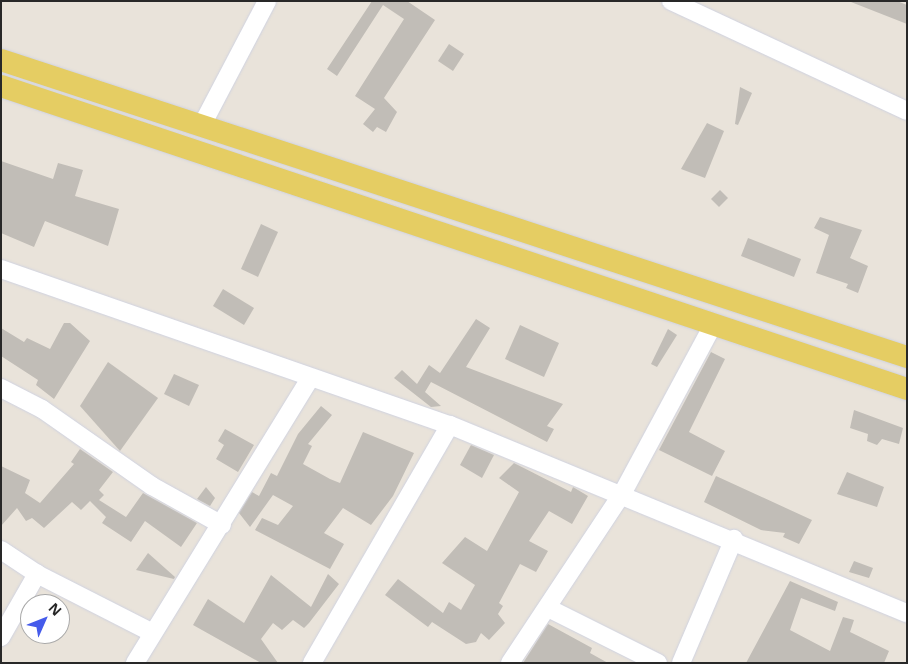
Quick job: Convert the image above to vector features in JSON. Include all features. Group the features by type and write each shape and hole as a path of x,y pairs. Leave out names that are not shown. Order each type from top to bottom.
{"main road":[{"path":"1,60 907,357"},
{"path":"1,86 164,137 907,389"},
{"path":"164,137 168,115"}],"street":[{"path":"202,125 267,1"},
{"path":"672,1 907,111"},
{"path":"1,269 309,380 450,426 734,539 907,613"},
{"path":"510,663 622,494 714,323"},
{"path":"135,663 151,632 222,525 309,380"},
{"path":"1,388 42,409 152,486 222,525"},
{"path":"312,663 450,426"},
{"path":"681,663 734,539"},
{"path":"1,550 37,574 151,632"},
{"path":"1,637 37,574"},
{"path":"548,608 658,663"}],"building":[{"path":"372,1 407,1 435,20 384,98 397,112 386,132 377,127 373,132 363,124 375,109 355,96 404,19 383,5 337,76 327,69"},
{"path":"897,1 907,5 907,24 851,2"},
{"path":"449,44 464,54 453,71 438,61"},
{"path":"740,87 752,93 738,125 735,124"},
{"path":"707,123 724,131 705,178 681,169"},
{"path":"1,161 53,179 58,163 83,170 75,196 119,209 108,246 45,221 34,247 1,233"},
{"path":"720,190 728,198 719,207 711,199"},
{"path":"820,217 862,230 850,258 868,266 858,293 846,288 848,284 816,273 829,235 814,228"},
{"path":"261,224 278,232 258,277 241,269"},
{"path":"748,238 801,259 794,277 741,256"},
{"path":"223,289 254,308 244,325 213,306"},
{"path":"476,319 490,328 466,367 563,404 547,426 554,429 547,442 431,382 425,392 441,406 431,407 394,378 402,370 417,384 429,365 440,373"},
{"path":"64,323 70,323 90,341 54,399 36,385 38,380 1,356 1,328 24,342 27,338 50,349"},
{"path":"520,325 559,343 544,377 505,359"},
{"path":"668,329 677,335 657,367 651,364"},
{"path":"711,352 725,359 689,432 725,451 712,476 659,450"},
{"path":"108,362 158,398 120,451 80,406"},
{"path":"174,374 199,385 189,406 164,394"},
{"path":"321,406 332,415 308,444 312,446 303,464 330,479 340,483 363,432 414,453 393,496 371,525 343,508 324,533 344,544 330,569 255,530 262,518 278,525 293,506 273,495 250,527 239,513 252,492 259,496 271,473 277,476 298,434"},
{"path":"854,410 903,428 899,444 882,439 877,445 867,441 868,434 850,428"},
{"path":"225,429 254,445 238,472 216,459 224,445 218,441"},
{"path":"471,445 494,455 482,478 460,465"},
{"path":"80,449 113,472 99,490 104,495 99,500 126,517 143,493 197,523 181,547 145,521 131,542 102,523 106,517 90,501 81,510 72,502 44,528 32,518 26,521 17,508 1,526 1,466 30,480 25,493 40,503 74,464 71,462"},
{"path":"514,463 571,492 573,487 588,496 572,524 549,511 529,541 548,551 536,572 520,564 499,603 503,606 498,614 505,623 489,640 481,633 476,642 466,644 432,622 428,627 385,595 398,579 443,613 449,602 461,610 475,585 442,563 465,537 487,551 519,492 499,478"},
{"path":"847,472 884,487 877,507 837,494"},
{"path":"716,476 812,520 799,544 783,537 785,533 761,530 704,502"},
{"path":"206,487 215,498 210,506 197,499"},
{"path":"148,553 175,577 174,579 136,570"},
{"path":"854,561 873,568 869,578 849,572"},
{"path":"328,574 339,584 304,628 293,620 282,630 273,623 261,639 278,663 261,663 193,625 208,599 244,623 271,575 311,607"},
{"path":"790,581 838,602 835,611 801,598 790,630 830,651 843,617 854,620 850,632 889,651 884,663 746,663"},
{"path":"548,624 592,648 590,653 608,663 523,663"}]}
